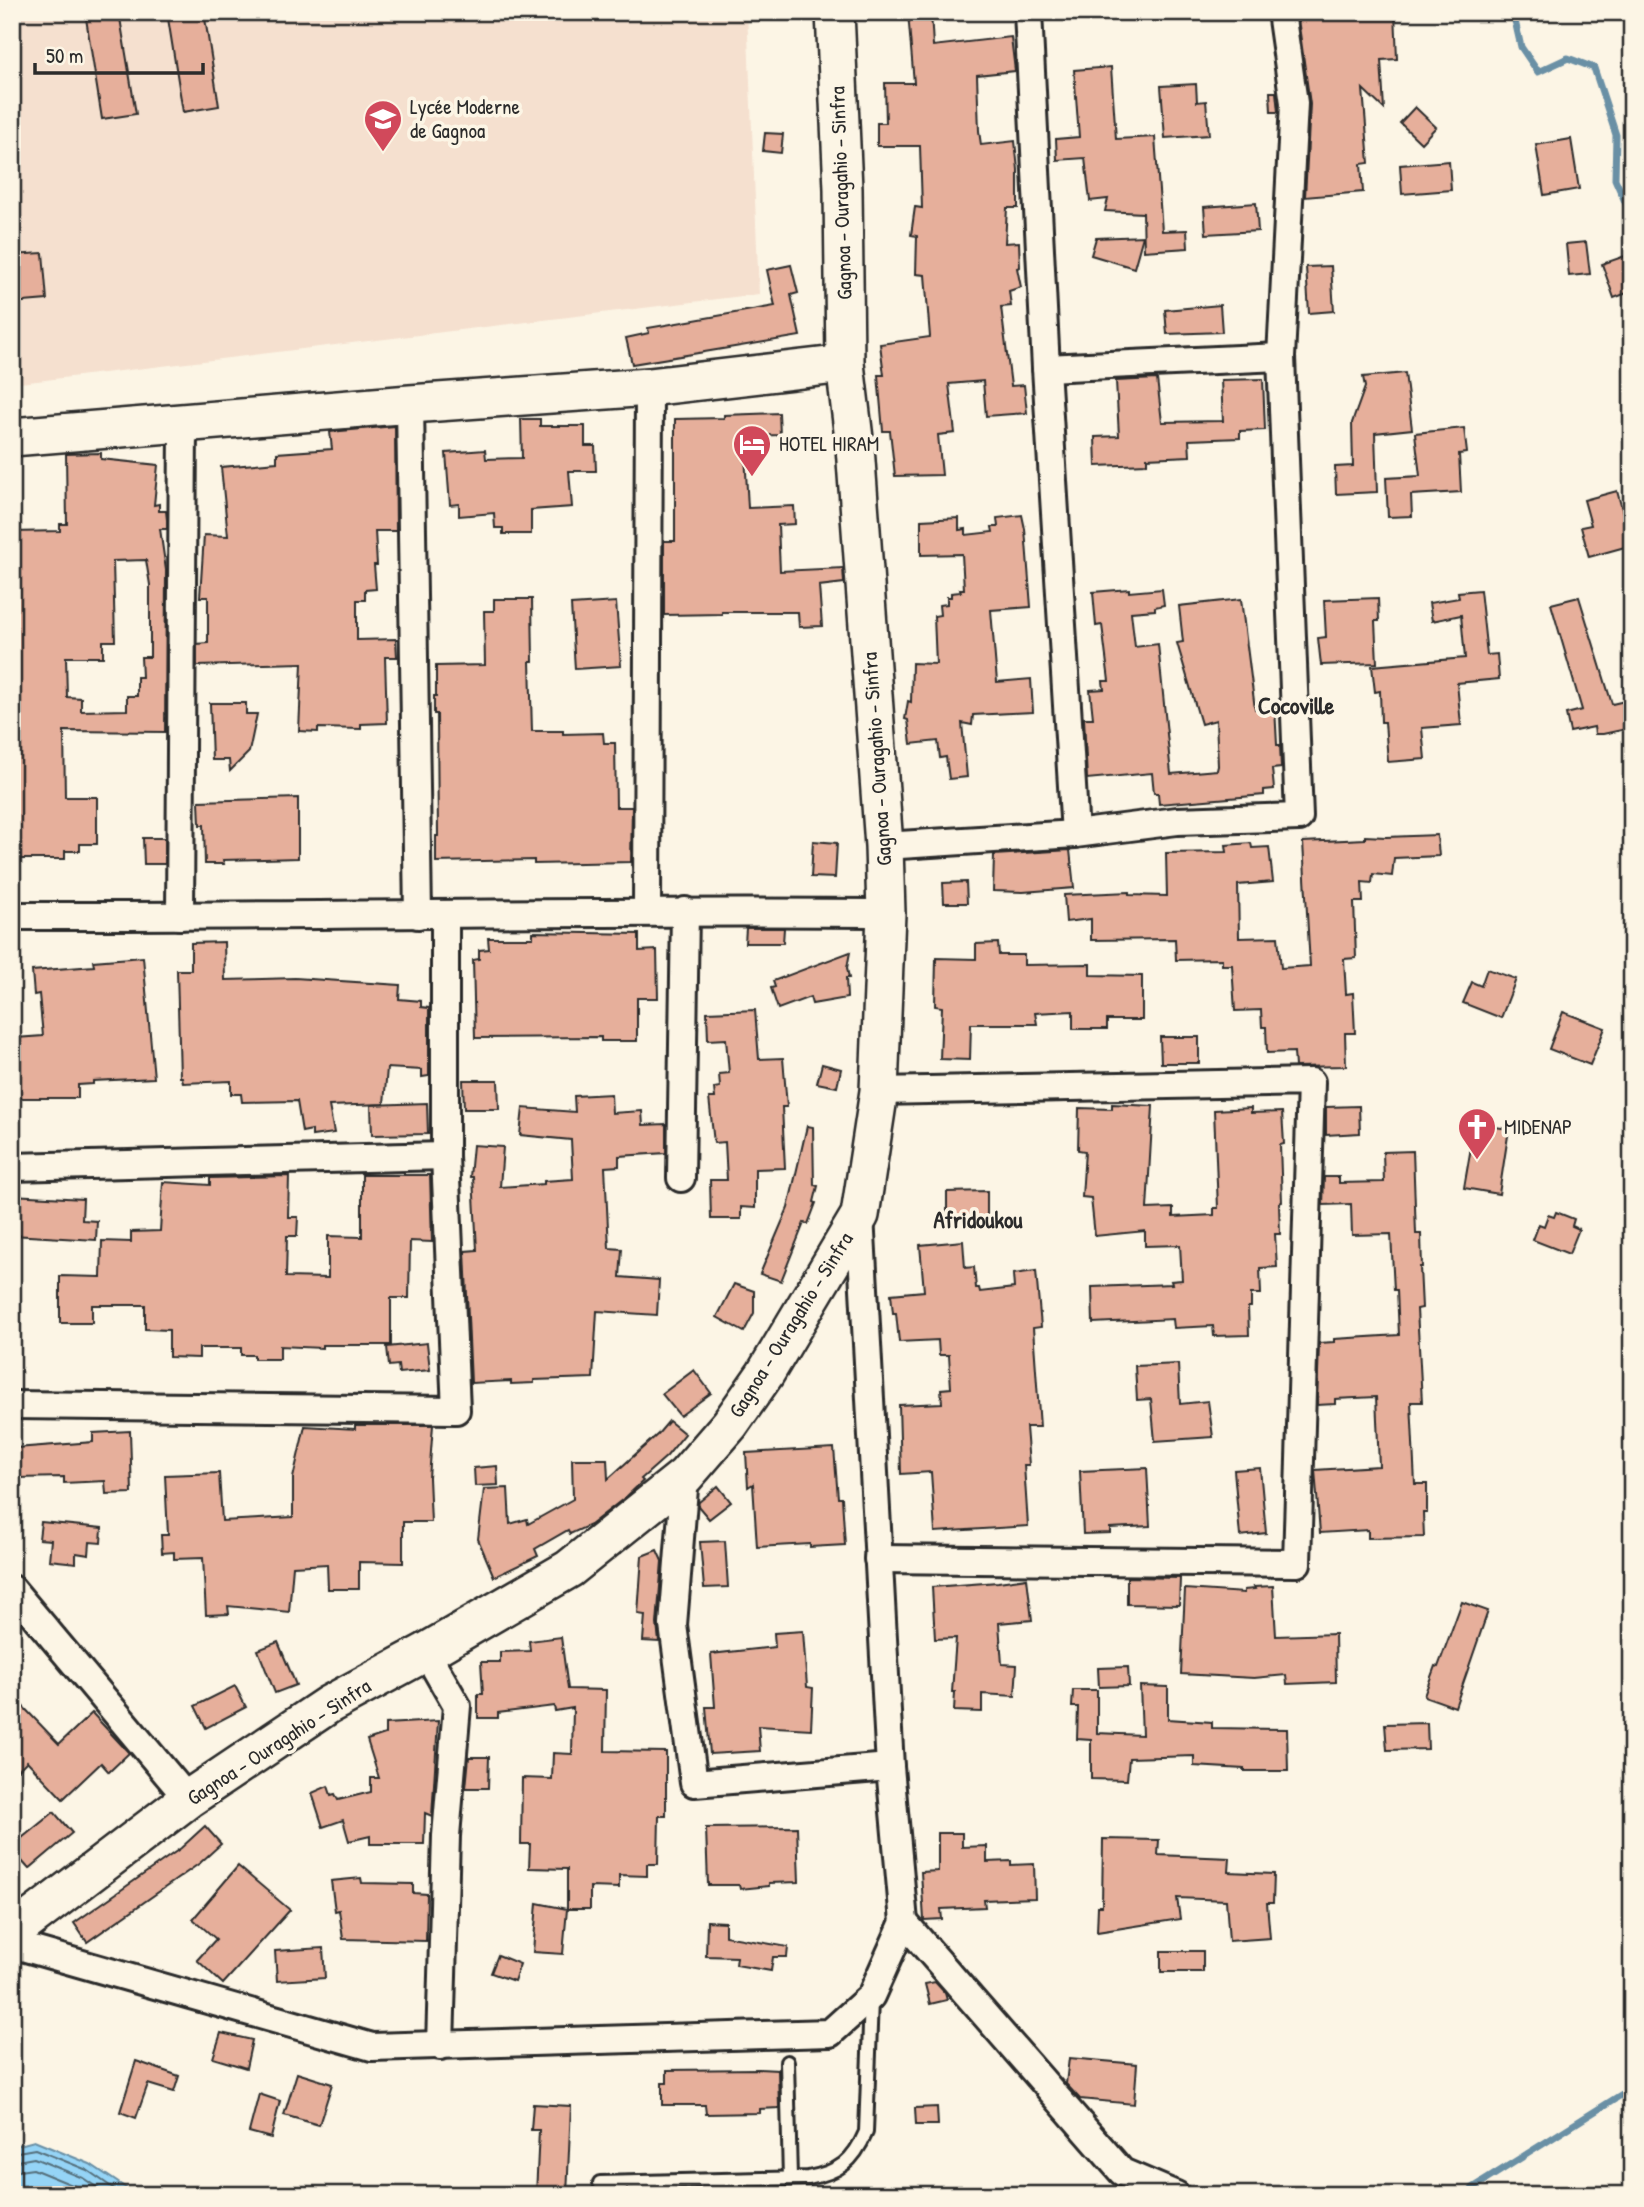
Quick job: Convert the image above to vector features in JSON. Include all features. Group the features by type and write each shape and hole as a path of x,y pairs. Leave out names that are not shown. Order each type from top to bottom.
{"main road":[{"name":"Gagnoa - Ouragahio - Sinfra","path":"12,1933 188,1799 328,1705 569,1569 684,1476 730,1424 765,1374 860,1215 879,1091 886,913 884,846 855,447 845,364 843,189 835,12"},
{"path":"12,437 649,387 845,364"}],"street":[{"path":"1028,12 1046,368 1075,834"},
{"path":"884,846 1075,834 1177,821 1299,817 1281,357 1294,103 1282,12"},
{"path":"1046,368 1281,357"},
{"path":"647,911 649,387"},
{"path":"410,404 418,915"},
{"path":"180,916 183,423"},
{"path":"12,916 445,915 647,911 886,913"},
{"path":"681,1178 685,911"},
{"path":"12,1405 456,1410 445,1156 445,915"},
{"path":"878,1559 1297,1563 1311,1082 879,1091"},
{"path":"12,1167 445,1156"},
{"path":"12,1944 372,2047 830,2033 871,1996 904,1922 890,1767 860,1215"},
{"path":"684,1476 673,1625 694,1783 890,1767"},
{"path":"12,1589 188,1799"},
{"path":"426,1652 457,1706 446,1836 440,2046"},
{"path":"904,1922 1122,2172 1176,2195"}],"lane":[{"path":"600,2183 808,2178 828,2174 844,2165 858,2151 866,2132 871,1996"},
{"path":"788,2062 790,2178"}],"shaded area":[{"name":"Lycée Moderne de Gagnoa","path":"12,12 747,12 759,294 12,384"}],"water":[{"path":"34,2141 90,2164 132,2192 147,2195 12,2195 12,2147"}],"building":[{"path":"85,12 119,12 136,114 102,119"},
{"path":"167,12 204,12 219,106 183,112"},
{"path":"931,12 933,46 1011,37 1015,71 977,75 979,131 981,145 1015,141 1018,208 1007,208 1005,243 1019,242 1020,267 1017,268 1021,287 1009,291 1011,306 1001,307 1011,386 1024,385 1027,413 986,416 983,381 949,384 955,433 938,435 942,475 895,476 890,431 883,431 878,375 884,375 880,344 930,337 925,275 916,274 917,236 911,235 915,207 922,208 920,146 877,146 877,123 886,123 885,83 914,83 908,13"},
{"path":"1297,12 1395,12 1397,59 1381,60 1384,109 1363,89 1369,163 1361,164 1363,192 1305,197 1310,104"},
{"path":"1111,67 1116,139 1155,137 1162,231 1187,230 1188,248 1144,251 1143,213 1105,211 1108,199 1090,201 1085,158 1057,160 1056,139 1079,137 1074,70"},
{"path":"1196,84 1197,102 1206,101 1209,135 1165,138 1161,86"},
{"path":"1270,92 1276,92 1278,112 1271,112"},
{"path":"1415,107 1436,127 1421,143 1400,123"},
{"path":"765,133 783,134 781,153 763,151"},
{"path":"1571,139 1579,189 1544,195 1536,145"},
{"path":"1449,161 1451,190 1402,194 1400,165"},
{"path":"1256,203 1258,231 1206,234 1204,207"},
{"path":"1143,236 1134,268 1091,255 1096,238"},
{"path":"1586,242 1590,274 1569,276 1566,244"},
{"path":"43,253 47,300 12,303 12,255"},
{"path":"1625,256 1632,275 1632,291 1614,298 1602,264"},
{"path":"791,265 798,293 791,295 800,336 632,364 626,338 649,333 648,328 775,306 767,270"},
{"path":"1331,266 1334,311 1309,313 1306,267"},
{"path":"1220,305 1222,332 1167,334 1165,310"},
{"path":"1405,373 1412,429 1375,433 1377,492 1336,494 1335,467 1353,466 1352,423 1365,387 1363,377"},
{"path":"1157,379 1162,422 1223,421 1221,380 1263,379 1265,430 1240,431 1240,438 1189,440 1190,456 1147,458 1147,464 1096,466 1095,437 1119,436 1116,381"},
{"path":"779,413 780,435 744,436 748,508 794,506 795,524 778,525 780,571 843,568 844,583 819,586 822,626 799,627 798,612 664,615 664,541 675,541 675,419"},
{"path":"521,419 540,419 540,426 585,426 585,446 595,446 596,471 569,471 572,507 531,510 531,534 503,534 503,528 495,528 494,513 459,516 459,504 450,505 446,453 485,450 486,459 522,458"},
{"path":"395,426 396,531 375,531 376,589 365,590 365,600 357,600 357,640 396,639 397,657 385,657 387,723 361,724 361,729 318,728 318,732 299,731 302,663 197,666 197,644 208,643 208,597 200,597 204,535 228,536 221,467 277,462 277,453 332,449 330,432"},
{"path":"1464,428 1467,453 1459,454 1461,492 1411,495 1412,516 1388,517 1386,478 1420,476 1415,433"},
{"path":"101,453 101,459 158,465 154,505 159,504 159,511 166,511 167,520 167,529 160,529 166,570 165,732 64,731 65,797 97,797 97,844 80,844 80,851 65,851 65,859 12,859 12,532 60,531 60,524 67,524 66,454","holes":["146,560 150,585 150,657 141,657 142,677 137,677 137,696 127,696 127,710 81,711 81,698 67,697 66,657 103,657 103,641 115,641 113,561"]},
{"path":"1617,491 1632,545 1589,557 1581,527 1591,525 1584,500"},
{"path":"1022,515 1031,607 991,610 997,682 1031,679 1033,712 973,715 972,725 962,723 967,777 949,779 946,757 940,758 938,741 911,744 908,720 905,719 908,701 911,702 912,663 936,664 934,616 940,615 939,605 947,604 947,597 951,597 951,593 964,589 962,554 921,555 921,520 959,518 959,530 966,529 966,535 993,532 992,527 998,527 997,518"},
{"path":"1129,589 1129,592 1162,589 1164,605 1155,607 1155,610 1131,612 1135,647 1158,644 1171,774 1217,770 1218,766 1216,720 1201,724 1177,643 1183,642 1179,606 1241,599 1255,709 1275,708 1281,768 1272,769 1274,789 1264,790 1264,795 1159,804 1158,793 1154,793 1152,773 1087,779 1084,718 1093,718 1090,690 1104,689 1103,681 1109,681 1102,625 1096,626 1093,592"},
{"path":"1480,590 1487,655 1497,654 1499,679 1457,683 1461,725 1422,728 1425,759 1388,762 1385,722 1381,722 1380,691 1375,692 1372,666 1465,658 1461,615 1432,621 1429,603 1459,598 1458,592"},
{"path":"1579,597 1612,704 1625,701 1631,728 1603,734 1595,734 1594,727 1570,732 1566,714 1582,710 1551,604"},
{"path":"1378,598 1379,621 1375,621 1377,663 1321,665 1318,638 1326,637 1324,600"},
{"path":"494,599 532,599 532,731 563,731 563,734 603,733 604,743 615,743 616,807 632,807 631,862 436,862 436,666 485,665 484,611 494,611"},
{"path":"616,602 621,666 575,669 571,605"},
{"path":"210,703 246,703 246,714 257,714 249,752 230,771 229,760 212,760"},
{"path":"298,798 298,858 223,860 224,864 205,864 204,825 200,825 199,801"},
{"path":"1437,835 1439,856 1394,858 1392,876 1373,874 1372,883 1362,882 1363,902 1354,902 1356,958 1344,959 1346,994 1353,993 1355,1033 1345,1033 1346,1066 1295,1067 1294,1052 1267,1053 1266,1027 1262,1027 1261,1010 1235,1011 1232,965 1222,965 1222,959 1176,960 1175,939 1091,940 1091,919 1066,922 1064,895 1129,892 1129,895 1167,896 1166,853 1227,852 1226,845 1251,843 1252,848 1269,847 1273,882 1238,885 1239,938 1278,937 1281,968 1310,966 1303,842 1365,839 1365,836"},
{"path":"143,838 165,838 165,864 144,864"},
{"path":"813,841 837,843 835,878 811,877"},
{"path":"1070,850 1074,888 1023,892 993,891 994,855"},
{"path":"966,882 967,903 944,903 943,883"},
{"path":"746,928 784,928 783,943 745,943"},
{"path":"533,932 639,934 639,951 657,950 658,998 637,998 637,1041 601,1041 601,1037 475,1038 473,960 479,959 479,950 489,949 488,938 533,938"},
{"path":"224,942 225,980 295,978 400,985 399,999 421,1001 421,1007 429,1008 429,1076 422,1077 422,1070 387,1068 384,1104 329,1106 334,1133 312,1136 312,1130 302,1132 297,1101 242,1102 241,1094 231,1094 231,1081 183,1083 180,1077 177,970 191,970 191,943"},
{"path":"998,943 999,955 1024,955 1024,965 1090,964 1090,975 1142,976 1142,1020 1107,1020 1107,1029 1073,1029 1073,1011 1035,1013 1037,1024 971,1024 970,1060 940,1059 942,1007 935,1006 936,958 976,959 976,944"},
{"path":"850,952 847,968 849,978 846,978 847,998 812,1004 810,997 778,1009 771,988 775,987 773,981"},
{"path":"143,957 154,1078 93,1081 93,1084 78,1085 78,1098 12,1098 12,1052 18,1052 16,1038 43,1036 39,994 34,995 32,971 94,966 93,961"},
{"path":"1487,969 1516,979 1501,1018 1463,1003 1472,982 1481,986"},
{"path":"755,1010 759,1059 783,1058 787,1107 782,1107 785,1168 755,1169 755,1208 741,1207 741,1219 711,1219 710,1180 727,1180 725,1142 714,1143 709,1098 715,1098 714,1088 720,1087 719,1074 729,1073 726,1039 708,1040 707,1012"},
{"path":"1563,1012 1605,1028 1590,1065 1549,1049"},
{"path":"1160,1037 1199,1037 1199,1063 1161,1063"},
{"path":"822,1064 841,1069 837,1087 817,1083"},
{"path":"463,1080 498,1080 499,1109 464,1109"},
{"path":"611,1094 612,1113 642,1111 643,1125 666,1124 666,1153 619,1156 619,1166 605,1167 609,1248 622,1249 620,1277 659,1280 657,1315 597,1311 593,1378 534,1380 534,1383 511,1384 511,1381 471,1383 465,1251 477,1250 473,1177 470,1177 473,1145 503,1147 500,1187 573,1179 571,1140 520,1135 523,1108 575,1112 574,1096"},
{"path":"427,1103 428,1134 372,1135 371,1105"},
{"path":"1112,1104 1153,1106 1147,1209 1173,1208 1173,1217 1214,1215 1214,1208 1218,1208 1214,1110 1251,1108 1251,1113 1282,1112 1282,1202 1279,1203 1280,1234 1275,1234 1277,1267 1260,1268 1261,1294 1251,1294 1251,1307 1248,1307 1249,1335 1214,1336 1213,1326 1174,1328 1173,1319 1093,1323 1092,1287 1172,1284 1171,1281 1182,1280 1180,1245 1145,1246 1145,1231 1095,1236 1091,1198 1082,1197 1085,1151 1078,1150 1079,1108 1112,1109"},
{"path":"1359,1106 1360,1133 1326,1135 1326,1107"},
{"path":"1475,1124 1509,1129 1499,1194 1464,1188"},
{"path":"807,1126 813,1127 814,1185 818,1186 814,1202 816,1203 808,1224 804,1223 781,1281 760,1274 788,1208"},
{"path":"1413,1151 1416,1234 1421,1234 1422,1308 1417,1309 1422,1402 1411,1402 1415,1484 1427,1484 1427,1513 1423,1513 1424,1537 1368,1538 1368,1530 1320,1533 1315,1470 1379,1466 1376,1397 1335,1399 1335,1404 1317,1405 1319,1343 1334,1342 1334,1339 1399,1335 1391,1234 1352,1235 1351,1204 1323,1205 1324,1177 1339,1177 1339,1183 1384,1182 1383,1152"},
{"path":"362,1175 430,1175 432,1242 410,1241 409,1298 391,1298 391,1345 322,1345 322,1348 280,1346 280,1359 254,1359 254,1355 241,1355 241,1348 199,1348 199,1358 169,1357 169,1330 145,1329 145,1305 92,1305 92,1323 60,1323 60,1276 101,1277 102,1241 131,1242 131,1232 160,1231 163,1182 210,1185 210,1178 289,1176 288,1217 298,1217 297,1236 287,1236 286,1277 328,1278 328,1236 362,1237"},
{"path":"987,1191 987,1219 947,1219 947,1192"},
{"path":"12,1195 83,1199 82,1220 97,1221 96,1240 12,1235"},
{"path":"1556,1212 1574,1219 1572,1226 1579,1229 1569,1254 1533,1240 1539,1224 1544,1226 1548,1215 1554,1217"},
{"path":"963,1241 965,1268 974,1267 976,1288 979,1288 980,1292 1014,1288 1013,1274 1036,1271 1041,1327 1033,1328 1040,1427 1026,1427 1029,1465 1024,1465 1028,1526 935,1532 931,1472 901,1474 899,1405 942,1403 941,1389 951,1388 949,1355 939,1355 938,1340 899,1342 891,1294 924,1291 920,1245"},
{"path":"734,1284 754,1291 754,1313 744,1332 717,1317"},
{"path":"427,1343 430,1370 399,1373 398,1365 389,1366 387,1347"},
{"path":"1178,1364 1180,1404 1208,1401 1213,1437 1155,1441 1151,1399 1137,1400 1135,1366"},
{"path":"694,1370 711,1393 680,1416 662,1394"},
{"path":"669,1421 685,1434 627,1496 590,1525 570,1534 568,1530 535,1549 538,1556 494,1577 478,1539 484,1489 508,1488 510,1524 527,1519 528,1524 573,1499 572,1459 607,1459 608,1479"},
{"path":"355,1425 433,1425 429,1478 431,1522 403,1522 403,1563 359,1562 359,1589 328,1589 327,1564 293,1566 289,1612 228,1606 229,1614 206,1615 203,1558 174,1559 174,1552 162,1553 161,1535 168,1535 165,1475 219,1473 222,1521 293,1517 293,1478 305,1426 355,1429"},
{"path":"130,1431 132,1493 106,1494 105,1481 64,1483 64,1477 17,1478 16,1448 93,1442 93,1433"},
{"path":"834,1448 838,1498 842,1498 845,1545 757,1547 753,1484 748,1487 746,1453"},
{"path":"497,1466 498,1485 475,1486 474,1468"},
{"path":"1147,1468 1150,1526 1110,1528 1110,1533 1083,1534 1080,1471"},
{"path":"1260,1468 1266,1533 1240,1536 1234,1470"},
{"path":"718,1486 731,1502 709,1519 698,1506 699,1502"},
{"path":"41,1522 102,1528 101,1543 90,1542 89,1555 76,1553 76,1563 49,1560 51,1540 39,1539"},
{"path":"725,1541 728,1587 704,1588 700,1542"},
{"path":"657,1550 662,1561 657,1624 659,1642 643,1641 645,1615 638,1614 642,1556"},
{"path":"1127,1577 1180,1578 1179,1605 1127,1604"},
{"path":"1027,1578 1032,1620 999,1623 1002,1664 1017,1665 1015,1696 982,1694 982,1712 954,1711 955,1692 952,1692 956,1638 935,1639 932,1587"},
{"path":"1273,1586 1276,1636 1335,1634 1336,1682 1287,1684 1286,1675 1254,1678 1181,1674 1185,1589 1244,1593 1244,1590 1255,1589 1254,1587"},
{"path":"1462,1602 1488,1611 1455,1707 1424,1696 1435,1666 1438,1667"},
{"path":"803,1631 807,1687 813,1688 811,1729 758,1726 760,1751 710,1754 706,1707 715,1707 711,1654 775,1647 774,1633"},
{"path":"561,1637 568,1689 606,1690 605,1751 666,1752 666,1816 659,1816 658,1864 647,1864 647,1876 619,1875 619,1888 590,1887 590,1909 567,1909 567,1869 529,1868 530,1844 521,1844 522,1778 552,1779 553,1753 572,1754 573,1708 555,1711 554,1706 498,1713 498,1718 478,1718 478,1694 483,1694 481,1662 500,1662 500,1652 530,1651 529,1641"},
{"path":"278,1642 296,1685 275,1693 258,1650"},
{"path":"1128,1667 1129,1686 1099,1687 1098,1668"},
{"path":"235,1686 246,1707 206,1728 195,1706"},
{"path":"1140,1686 1168,1687 1168,1719 1212,1722 1212,1728 1287,1729 1288,1771 1244,1771 1194,1766 1194,1756 1129,1758 1127,1780 1091,1779 1091,1740 1077,1739 1078,1707 1072,1707 1073,1690 1097,1690 1097,1733 1142,1735"},
{"path":"12,1695 59,1744 92,1713 129,1753 109,1772 101,1763 63,1799 27,1761 12,1776"},
{"path":"438,1721 432,1816 425,1813 424,1844 370,1844 370,1836 349,1841 343,1820 323,1827 312,1793 328,1786 331,1795 335,1794 338,1800 371,1792 371,1778 379,1778 367,1740 385,1734 385,1724"},
{"path":"1427,1723 1428,1749 1387,1750 1385,1724"},
{"path":"469,1757 489,1757 488,1788 466,1788"},
{"path":"54,1812 72,1833 29,1869 12,1850 12,1846"},
{"path":"205,1826 221,1844 200,1863 87,1942 74,1923 181,1848"},
{"path":"797,1827 799,1882 769,1883 769,1886 740,1889 739,1885 708,1885 706,1828"},
{"path":"938,1833 962,1833 962,1847 987,1846 987,1862 1034,1864 1035,1898 984,1900 985,1907 941,1909 942,1919 924,1920 921,1872 938,1871"},
{"path":"1103,1839 1159,1840 1158,1855 1230,1858 1229,1872 1274,1874 1273,1903 1267,1903 1270,1938 1229,1941 1226,1900 1177,1898 1180,1919 1097,1932 1098,1906 1102,1906"},
{"path":"238,1866 290,1910 223,1984 197,1960 216,1939 193,1919"},
{"path":"361,1878 362,1883 413,1884 413,1893 427,1894 426,1941 343,1939 339,1910 335,1911 331,1881"},
{"path":"537,1903 567,1909 563,1954 533,1952"},
{"path":"707,1921 725,1922 725,1936 788,1947 787,1957 773,1957 771,1971 736,1965 737,1957 706,1956"},
{"path":"323,1948 325,1978 277,1981 275,1951"},
{"path":"1161,1951 1203,1951 1203,1972 1161,1972"},
{"path":"498,1955 520,1964 514,1981 491,1973"},
{"path":"935,1982 945,1993 947,2000 930,2004 925,1984"},
{"path":"221,2033 252,2040 246,2068 213,2058"},
{"path":"1069,2058 1137,2064 1134,2104 1080,2099 1066,2084"},
{"path":"136,2061 179,2076 174,2092 148,2084 136,2118 120,2112"},
{"path":"667,2070 778,2070 779,2108 760,2109 760,2113 706,2114 705,2105 662,2105 662,2083 667,2083"},
{"path":"297,2073 332,2084 319,2125 284,2115"},
{"path":"259,2094 280,2101 271,2138 249,2132"},
{"path":"533,2104 571,2106 567,2195 536,2195 539,2130 531,2130"},
{"path":"937,2107 938,2125 916,2125 915,2108"}],"waterway":[{"path":"1513,12 1521,47 1538,72 1568,58 1594,68 1616,135 1615,179 1632,217"},
{"path":"1469,2195 1473,2188 1632,2088"}],"place":[{"name":"Lycée Moderne de Gagnoa","path":"383,153"},
{"name":"HOTEL HIRAM","path":"752,478"},
{"name":"MIDENAP","path":"1477,1161"}],"district":[{"name":"Cocoville","path":"1296,706"},
{"name":"Afridoukou","path":"978,1220"}]}
